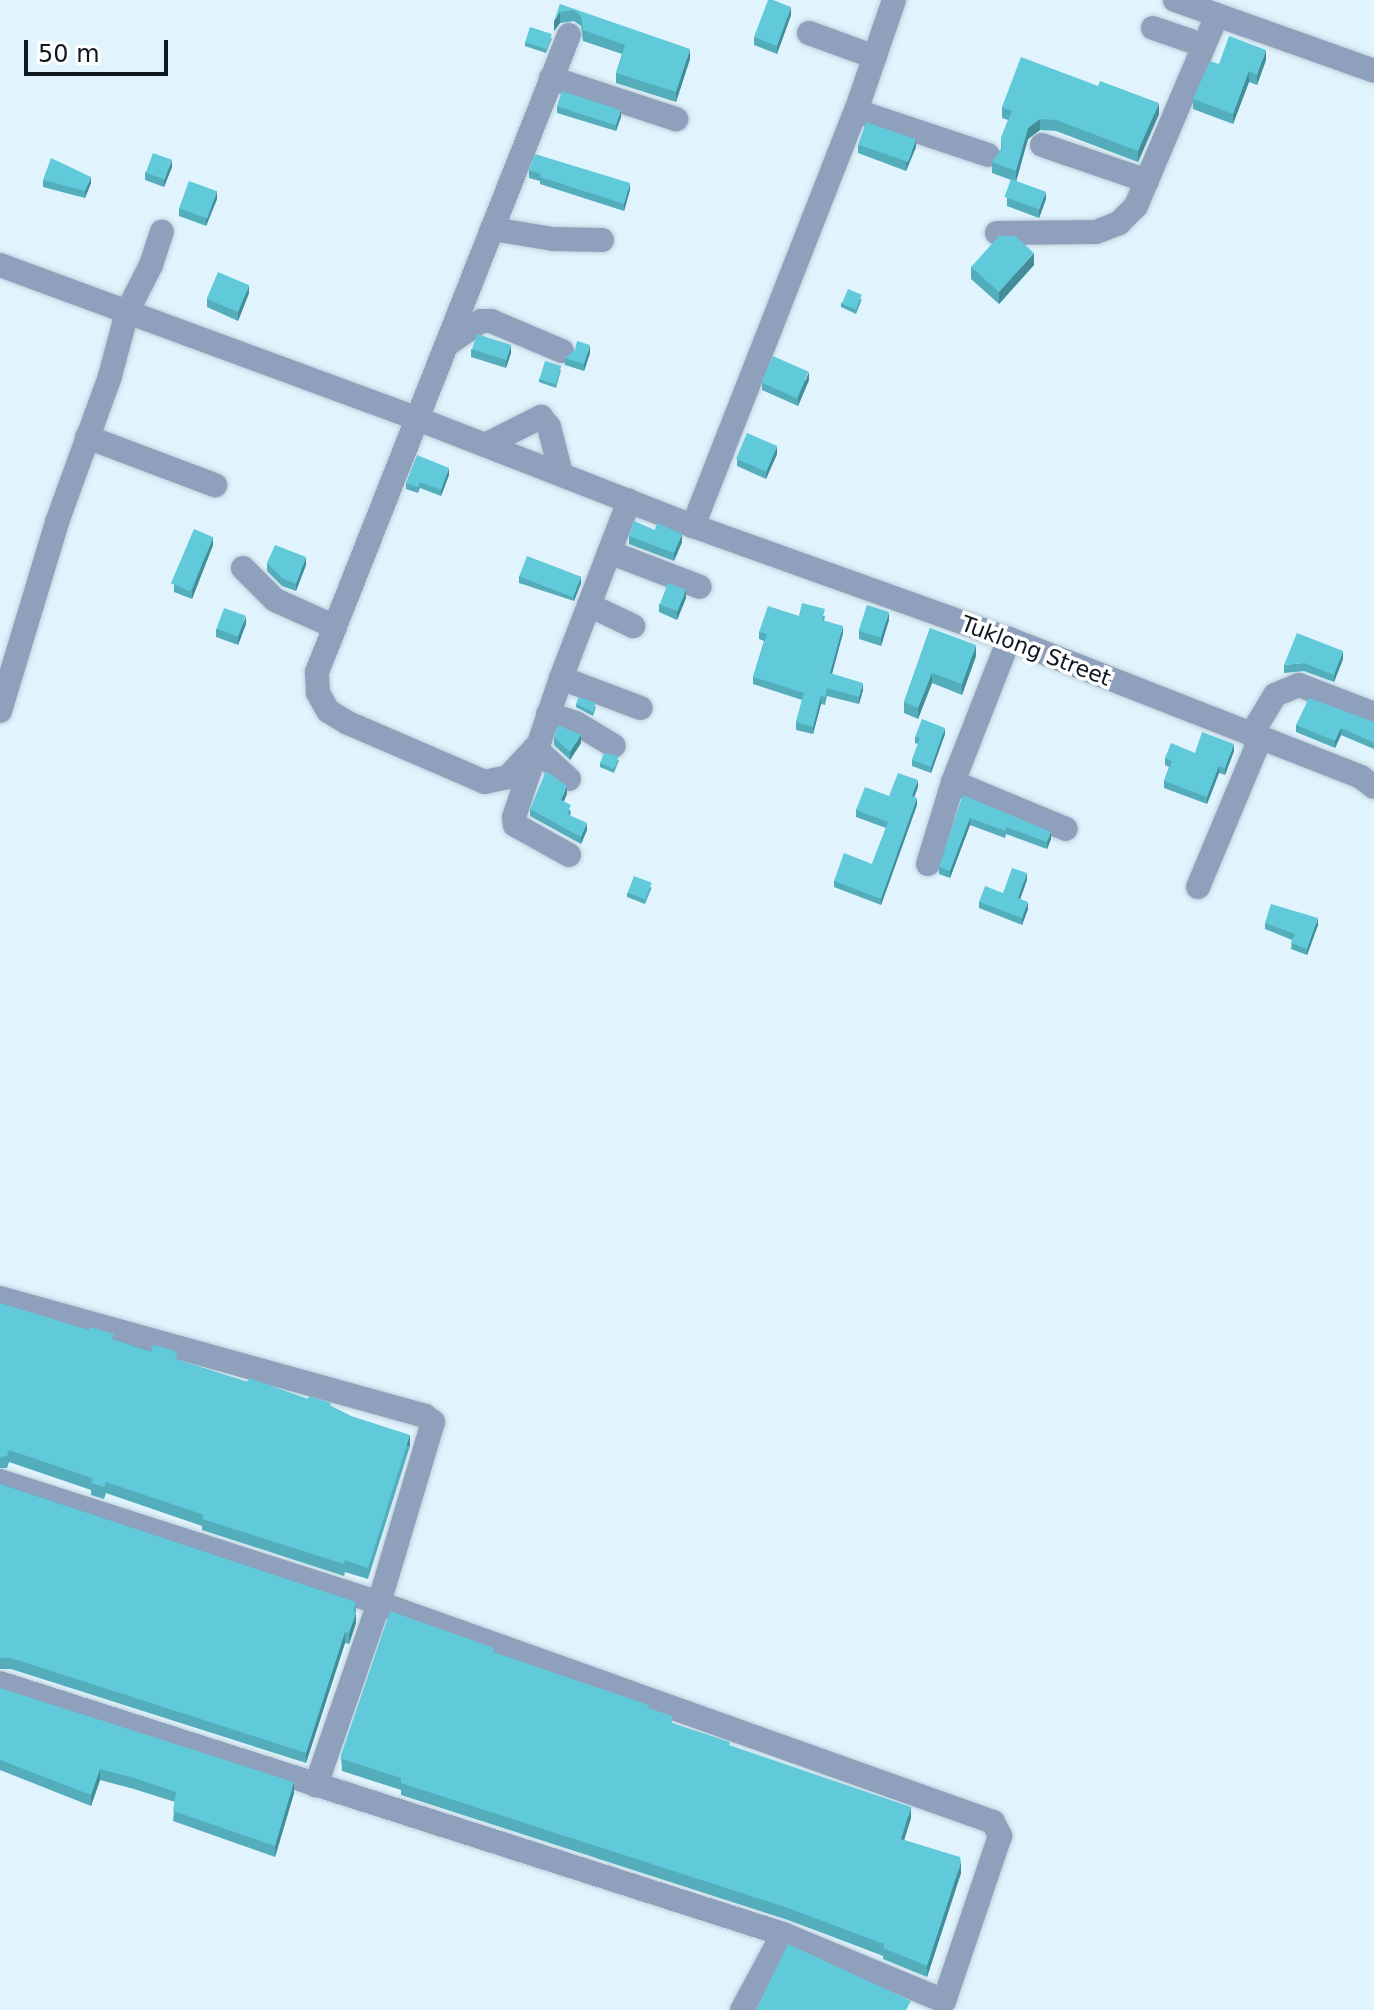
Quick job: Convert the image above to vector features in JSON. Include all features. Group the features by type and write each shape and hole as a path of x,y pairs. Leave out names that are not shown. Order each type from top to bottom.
{"street":[{"path":"693,526 856,111 894,0"},
{"path":"1175,0 1214,9 1374,71"},
{"path":"997,233 1096,232 1119,223 1136,206 1197,44 1214,9"},
{"path":"1153,28 1197,44"},
{"path":"809,33 875,57"},
{"path":"535,748 508,777 485,782 348,723 328,711 318,693 317,672 569,35"},
{"path":"551,78 676,119"},
{"path":"856,111 988,155"},
{"path":"1042,145 1147,181"},
{"path":"492,229 542,238 602,240"},
{"path":"0,711 87,437 110,376 127,312 162,232"},
{"name":"Tuklong Street","path":"0,265 418,419 693,526 1009,639 1361,777 1374,787"},
{"path":"448,344 481,321 491,321 562,351"},
{"path":"485,445 541,417 549,427 561,473"},
{"path":"87,437 215,485"},
{"path":"569,855 515,825 516,805 629,501"},
{"path":"609,552 700,587"},
{"path":"243,568 275,600 335,627"},
{"path":"589,605 633,626"},
{"path":"928,864 953,782 1009,639"},
{"path":"561,678 641,708"},
{"path":"1198,887 1275,695 1299,685 1374,714"},
{"path":"548,714 576,723 614,746"},
{"path":"535,748 569,779"},
{"path":"953,782 1066,829"},
{"path":"0,1298 410,1412 433,1422 379,1603 316,1785"},
{"path":"0,1481 379,1603 993,1822 999,1831 998,1841 941,2005 783,1934 0,1683"},
{"path":"751,2007 783,1934"}],"building":[{"path":"768,0 791,7 777,46 754,37"},
{"path":"560,4 690,49 676,92 616,73 625,45 583,30 581,16 574,10 560,12 554,21"},
{"path":"530,27 552,34 547,49 525,42"},
{"path":"1229,36 1266,50 1257,75 1249,71 1233,114 1193,99 1210,61 1219,64"},
{"path":"1021,57 1098,86 1100,81 1159,103 1138,151 1056,120 1040,119 1028,128 1016,171 992,162 1002,148 1001,138 1012,111 1002,107"},
{"path":"562,91 621,110 616,125 557,106"},
{"path":"866,122 916,139 908,162 858,145"},
{"path":"153,153 172,160 165,180 146,173"},
{"path":"535,154 630,183 624,204 540,177 541,174 529,170"},
{"path":"51,158 91,177 85,191 43,180"},
{"path":"1011,179 1046,192 1039,210 1005,197"},
{"path":"189,181 217,191 207,219 179,208"},
{"path":"999,236 1015,236 1034,253 999,292 971,267"},
{"path":"218,272 249,285 238,312 207,299"},
{"path":"848,289 862,295 856,310 842,304"},
{"path":"477,334 511,345 506,360 472,349"},
{"path":"577,341 590,345 584,364 565,358 575,350"},
{"path":"773,356 809,372 797,398 761,382"},
{"path":"545,361 561,366 556,384 539,379"},
{"path":"747,433 777,446 766,472 736,459"},
{"path":"417,455 449,468 441,490 420,482 418,487 406,483"},
{"path":"634,521 655,530 657,523 682,534 674,553 629,536"},
{"path":"194,529 213,537 190,592 171,583"},
{"path":"275,545 306,557 296,584 282,578 267,563"},
{"path":"527,556 581,577 573,597 519,577"},
{"path":"668,583 686,590 677,611 660,604"},
{"path":"802,603 825,609 822,620 843,626 830,673 863,683 859,697 827,688 825,697 821,696 813,727 796,722 804,693 753,677 767,634 759,632 768,606 799,616"},
{"path":"867,605 889,612 881,638 859,631"},
{"path":"224,608 246,616 238,637 216,629"},
{"path":"930,628 976,645 962,684 932,673 918,708 904,702"},
{"path":"1297,633 1343,651 1334,675 1304,663 1284,665"},
{"path":"579,697 596,703 593,712 576,704"},
{"path":"1309,698 1374,722 1374,743 1341,728 1335,741 1296,725"},
{"path":"922,719 945,728 931,767 912,760 920,738 915,737"},
{"path":"558,725 581,735 570,752 554,737"},
{"path":"1202,732 1234,744 1225,768 1219,766 1207,797 1164,781 1172,761 1165,758 1171,743 1195,753"},
{"path":"604,753 619,756 614,769 600,763"},
{"path":"546,771 567,786 561,800 571,805 567,814 587,823 581,837 530,809"},
{"path":"898,773 918,780 912,796 917,798 881,899 834,881 844,853 872,864 888,822 856,810 865,787 889,796"},
{"path":"963,795 1051,832 1047,842 970,818 950,871 939,867"},
{"path":"1012,868 1027,873 1018,898 1028,902 1022,918 979,902 985,886 1003,893"},
{"path":"634,876 652,883 645,900 628,893"},
{"path":"1271,904 1318,918 1307,949 1291,943 1295,934 1265,923"},
{"path":"0,1303 89,1330 90,1327 114,1334 112,1339 151,1352 153,1345 173,1350 176,1359 247,1382 249,1378 308,1399 309,1396 331,1403 330,1406 351,1416 410,1435 368,1568 345,1560 344,1564 202,1519 204,1515 106,1482 104,1487 91,1483 92,1478 9,1450 7,1456 0,1457"},
{"path":"0,1484 356,1602 353,1612 356,1613 349,1633 345,1632 306,1753 11,1658 0,1658"},
{"path":"390,1611 494,1648 493,1652 649,1705 648,1708 672,1716 672,1723 730,1742 729,1745 911,1807 901,1839 960,1857 961,1862 927,1966 883,1948 884,1944 788,1908 401,1783 401,1778 342,1759"},
{"path":"0,1688 294,1782 275,1846 173,1811 176,1792 134,1778 100,1769 91,1795 0,1760"},
{"path":"788,1944 911,2001 906,2010 756,2010"}]}
